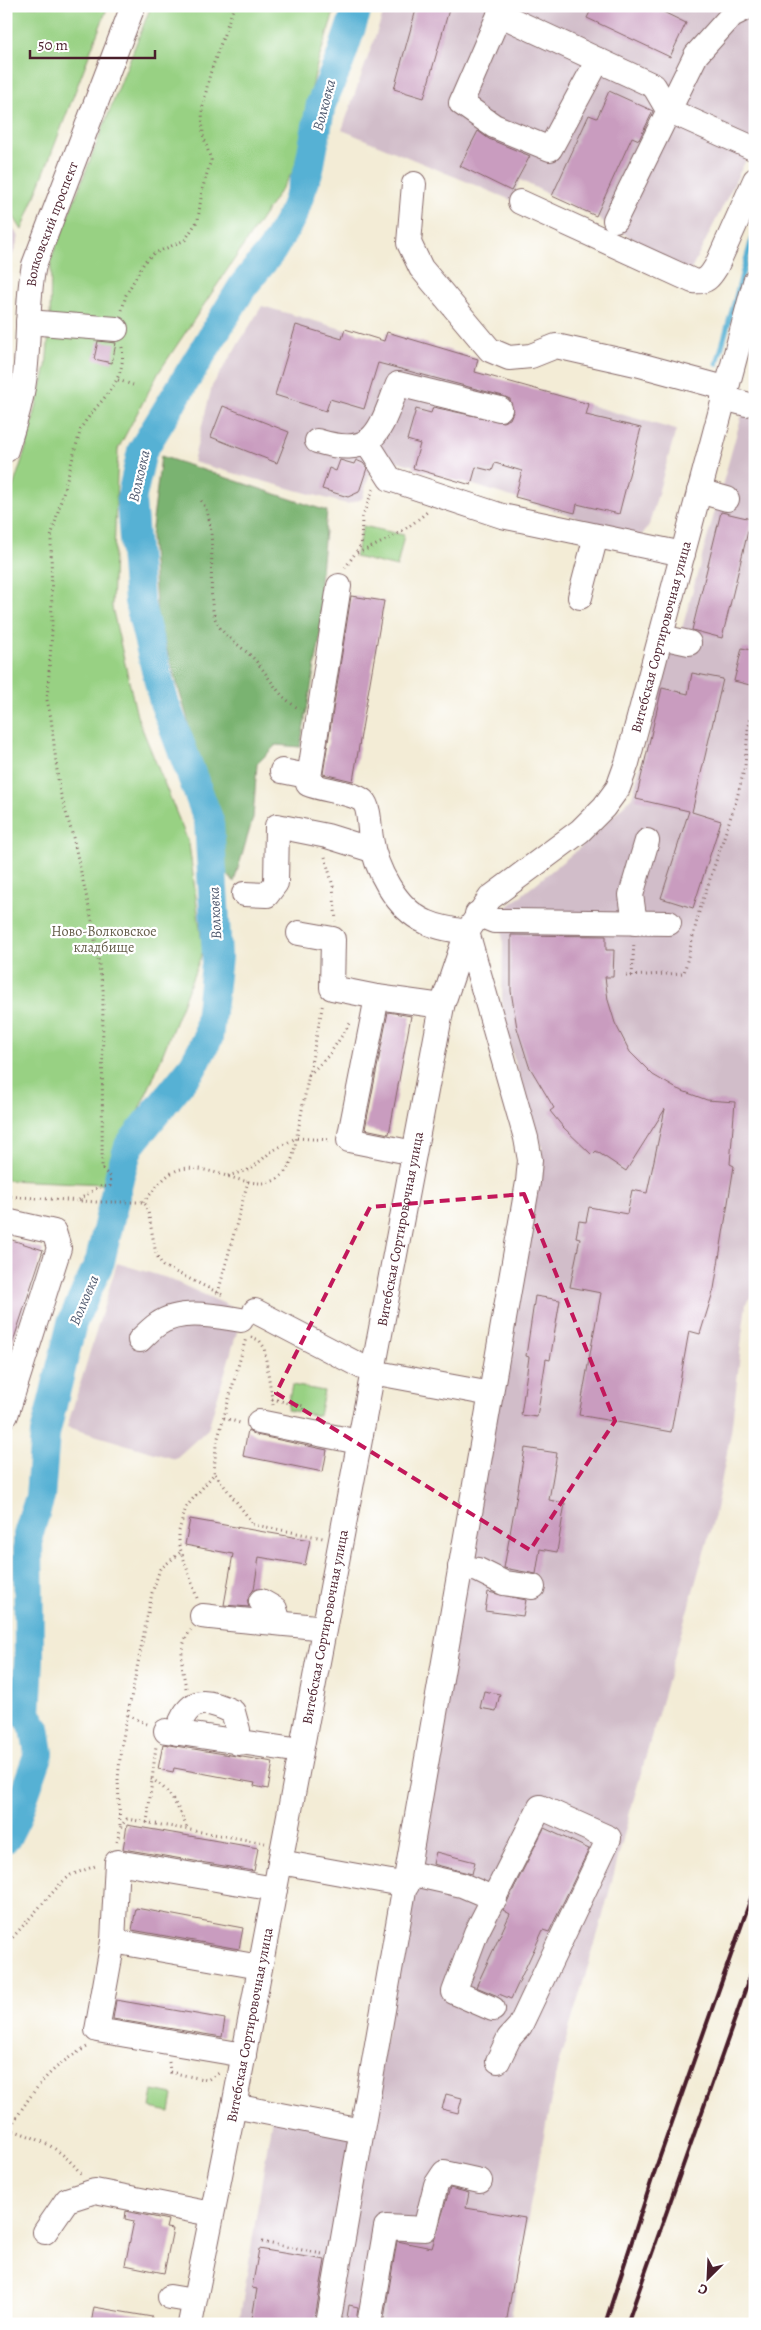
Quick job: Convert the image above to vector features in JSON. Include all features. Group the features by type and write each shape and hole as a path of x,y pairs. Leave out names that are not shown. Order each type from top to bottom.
{"street":[{"name":"Волковский проспект","path":"8,439 23,388 34,265 133,6"},
{"path":"615,220 696,55 732,15 750,6"},
{"path":"598,60 550,149 494,126 461,103 501,10 598,60 654,86 668,110 755,149"},
{"path":"520,202 694,282 702,282 710,277 716,267 755,180"},
{"path":"414,184 409,243 421,268 490,350 510,358 531,356 556,346 636,364 724,393 746,404"},
{"name":"Витебская Сортировочная улица","path":"192,2312 244,2055 442,1006 472,923 490,898 580,831 604,807 618,788 628,763 724,393 755,282"},
{"path":"28,322 116,329"},
{"path":"317,441 339,448 367,444 380,428 398,384 500,409"},
{"path":"367,444 390,479 502,516 683,554"},
{"path":"699,491 727,499"},
{"path":"580,597 596,536"},
{"path":"339,586 307,776 308,784 319,789 356,797 364,802 367,810 372,850 387,883 409,910 424,922 442,928 494,920 669,923"},
{"path":"661,637 689,643"},
{"path":"282,770 307,776"},
{"path":"244,894 267,895 276,883 277,826 318,834 372,850"},
{"path":"635,923 631,895 647,841"},
{"path":"328,2324 408,1879 456,1644 460,1567 528,1182 530,1160 526,1138 472,923"},
{"path":"299,933 333,939 332,988 376,1002 442,1006"},
{"path":"376,1002 349,1140 414,1153"},
{"path":"6,1221 54,1232 59,1248 6,1415"},
{"path":"140,1340 160,1323 178,1316 248,1316 372,1372 491,1394"},
{"path":"267,1424 359,1442"},
{"path":"460,1567 478,1570 504,1582 532,1587"},
{"path":"260,1601 275,1609 279,1622"},
{"path":"202,1616 256,1622 279,1622 324,1628"},
{"path":"238,1743 238,1730 233,1712 218,1705 202,1702 190,1706 171,1732 238,1743 301,1751"},
{"path":"493,2009 454,1992 476,1933 495,1899 540,1806 609,1838 520,2026 509,2038 498,2062"},
{"path":"281,1854 408,1879 462,1885 495,1899"},
{"path":"244,2055 98,2030 113,1942 117,1862 275,1889"},
{"path":"113,1942 260,1967"},
{"path":"234,2106 362,2131"},
{"path":"369,2324 386,2226 426,2229 436,2185 444,2173 480,2182"},
{"path":"45,2232 67,2200 95,2190 211,2214"},
{"path":"170,2297 192,2312"}],"path":[{"path":"79,1200 98,1187 110,1186 111,1177 102,1169 103,990 92,921 59,788 51,718 47,700 52,632 52,537 81,428 118,380 124,358 116,329 126,295 145,261 153,254 185,240 198,220 202,190 211,160 203,135 202,110 210,74 234,6"},
{"path":"118,380 133,385"},
{"path":"339,586 348,564 361,545 362,519 370,493 385,473"},
{"path":"356,554 383,544 414,523 443,497"},
{"path":"202,501 206,507 209,522 214,616 219,626 254,659 278,692 287,700 299,708 318,712"},
{"path":"626,976 684,973 699,912 738,798 745,766 748,730 755,701"},
{"path":"318,834 334,886 336,918 333,939"},
{"path":"632,976 635,923"},
{"path":"6,1196 97,1202 143,1202 168,1175 181,1169 197,1169 266,1184 277,1180 290,1164 323,1004 332,988"},
{"path":"309,1076 329,1055 353,1019 376,1002"},
{"path":"227,1176 251,1169 272,1152 296,1138 349,1140"},
{"path":"218,1293 248,1181"},
{"path":"143,1202 147,1206 159,1261 169,1270 218,1293 248,1316"},
{"path":"190,1706 181,1657 184,1639 202,1616 178,1538 184,1511 214,1474 216,1445 246,1336 259,1340 264,1347 267,1424"},
{"path":"214,1474 250,1521 250,1524 341,1541"},
{"path":"6,1945 71,1875 101,1864 117,1862 116,1850 121,1826 118,1779 121,1748 152,1593 160,1568 181,1552"},
{"path":"146,1823 156,1747 171,1732"},
{"path":"151,1779 159,1783 175,1804 188,1830"},
{"path":"121,1826 127,1819 188,1830 281,1854"},
{"path":"6,2140 7,2128 45,2076 54,2067 90,2045 98,2030"},
{"path":"7,2128 35,2137 59,2149 95,2190"},
{"path":"262,2242 340,2257"}],"highlighted area":[{"path":"524,1194 615,1421 530,1550 276,1393 370,1207"}],"shaded area":[{"path":"386,6 755,6 755,142 690,272 597,218 520,180 511,200 342,130"},
{"path":"6,218 19,237 6,274"},
{"path":"262,306 384,341 387,332 478,359 475,372 676,430 649,525 642,535 629,534 388,458 371,469 362,499 347,504 193,462 212,386"},
{"path":"755,394 755,1291 746,1303 731,1432 715,1514 630,1812 601,1923 557,2069 530,2206 510,2324 239,2324 272,2117 369,2135 465,1561 542,1148 510,1047 504,1017 502,1002 503,945 501,912 588,841 632,797 672,647 683,625 746,400"},
{"path":"117,1263 167,1278 243,1312 208,1429 175,1459 67,1427"}],"green space":[{"path":"6,6 108,6 22,230 6,205"},
{"name":"Ново-Волковское кладбище","path":"151,6 336,6 317,65 294,170 159,372 118,449 112,607 137,716 189,844 203,951 153,1079 105,1184 6,1180 6,508 26,448 46,367 50,322 51,259"},
{"path":"161,456 327,511 320,581 322,628 300,747 276,745 257,764 253,818 234,882 210,855 187,717 157,617 151,536"},
{"path":"363,526 404,535 397,567 355,557"},
{"path":"292,1385 324,1391 319,1416 287,1410"},
{"path":"153,2091 173,2095 170,2112 150,2108"}],"building":[{"path":"417,6 450,6 424,98 394,89"},
{"path":"593,6 651,6 686,23 670,57 587,18"},
{"path":"609,91 653,111 639,140 632,137 596,216 552,196 589,115 597,118"},
{"path":"478,131 489,139 530,156 511,191 460,166"},
{"path":"296,325 342,339 345,329 384,341 387,332 478,359 475,372 589,404 586,415 641,428 619,514 577,504 575,513 515,497 522,471 495,463 492,471 476,467 471,485 413,468 420,444 407,440 416,409 431,413 433,407 503,422 510,419 513,412 510,399 503,396 378,363 364,409 330,399 326,411 275,395"},
{"path":"98,341 116,343 112,363 94,359"},
{"path":"223,406 289,432 277,463 211,437"},
{"path":"340,460 354,464 356,460 363,463 367,468 359,492 348,497 322,489 329,468 336,471"},
{"path":"721,512 751,519 722,638 692,630"},
{"path":"351,596 384,601 353,781 323,774"},
{"path":"742,648 755,651 755,669 750,685 734,681"},
{"path":"692,673 723,679 692,812 721,821 693,908 661,898 689,811 636,799 662,688 688,694"},
{"path":"511,935 606,936 606,950 614,950 613,977 605,977 608,1000 615,1023 630,1052 653,1075 677,1089 707,1100 735,1102 730,1164 734,1166 714,1289 700,1334 689,1331 671,1432 579,1415 601,1293 570,1287 580,1238 576,1237 579,1221 586,1222 589,1207 627,1214 632,1190 647,1193 665,1109 626,1171 596,1151 592,1155 563,1127 550,1111 554,1108 529,1066 517,1028 511,991"},
{"path":"388,1012 411,1016 389,1134 365,1129"},
{"path":"6,1238 43,1250 9,1354 6,1353"},
{"path":"535,1296 560,1300 550,1360 546,1359 537,1417 521,1415 529,1357 526,1356"},
{"path":"248,1430 256,1435 327,1450 323,1472 243,1456"},
{"path":"525,1448 557,1453 549,1500 565,1503 557,1552 540,1549 536,1574 504,1568"},
{"path":"190,1519 310,1540 305,1565 259,1557 254,1589 247,1601 249,1607 224,1605 233,1554 185,1545"},
{"path":"488,1592 526,1600 523,1616 485,1611"},
{"path":"484,1691 500,1694 496,1711 480,1708"},
{"path":"163,1744 273,1762 268,1789 254,1786 255,1783 174,1768 173,1772 158,1769"},
{"path":"127,1825 258,1848 254,1871 123,1849"},
{"path":"544,1828 589,1849 549,1932 543,1930 511,1999 499,1994 498,1996 476,1987 510,1914 503,1910"},
{"path":"436,1852 475,1862 472,1874 433,1864"},
{"path":"136,1908 243,1928 239,1949 132,1930"},
{"path":"116,2000 225,2019 222,2037 113,2019"},
{"path":"446,2094 462,2098 458,2113 442,2109"},
{"path":"450,2188 469,2193 466,2208 525,2218 506,2324 383,2324 397,2241 432,2248"},
{"path":"126,2211 168,2220 166,2228 173,2229 164,2273 125,2265 134,2221 125,2219"},
{"path":"259,2249 325,2260 314,2324 251,2324 257,2289 252,2288"},
{"path":"349,2305 358,2307 356,2324 346,2324"},
{"path":"94,2307 152,2317 152,2324 91,2324"}],"waterway":[{"name":"Волковка","path":"6,1838 16,1818 39,1753 35,1728 26,1714 29,1658 28,1535 40,1497 45,1434 72,1323 100,1261 120,1174 129,1146 192,1068 208,1038 217,956 209,821 164,702 139,601 131,500 142,451 243,286 272,250 292,216 309,169 321,104 340,60 358,6"},
{"path":"717,364 755,228"}],"railway":[{"path":"605,2324 652,2179 755,1887"},
{"path":"627,2324 755,1962"}]}
